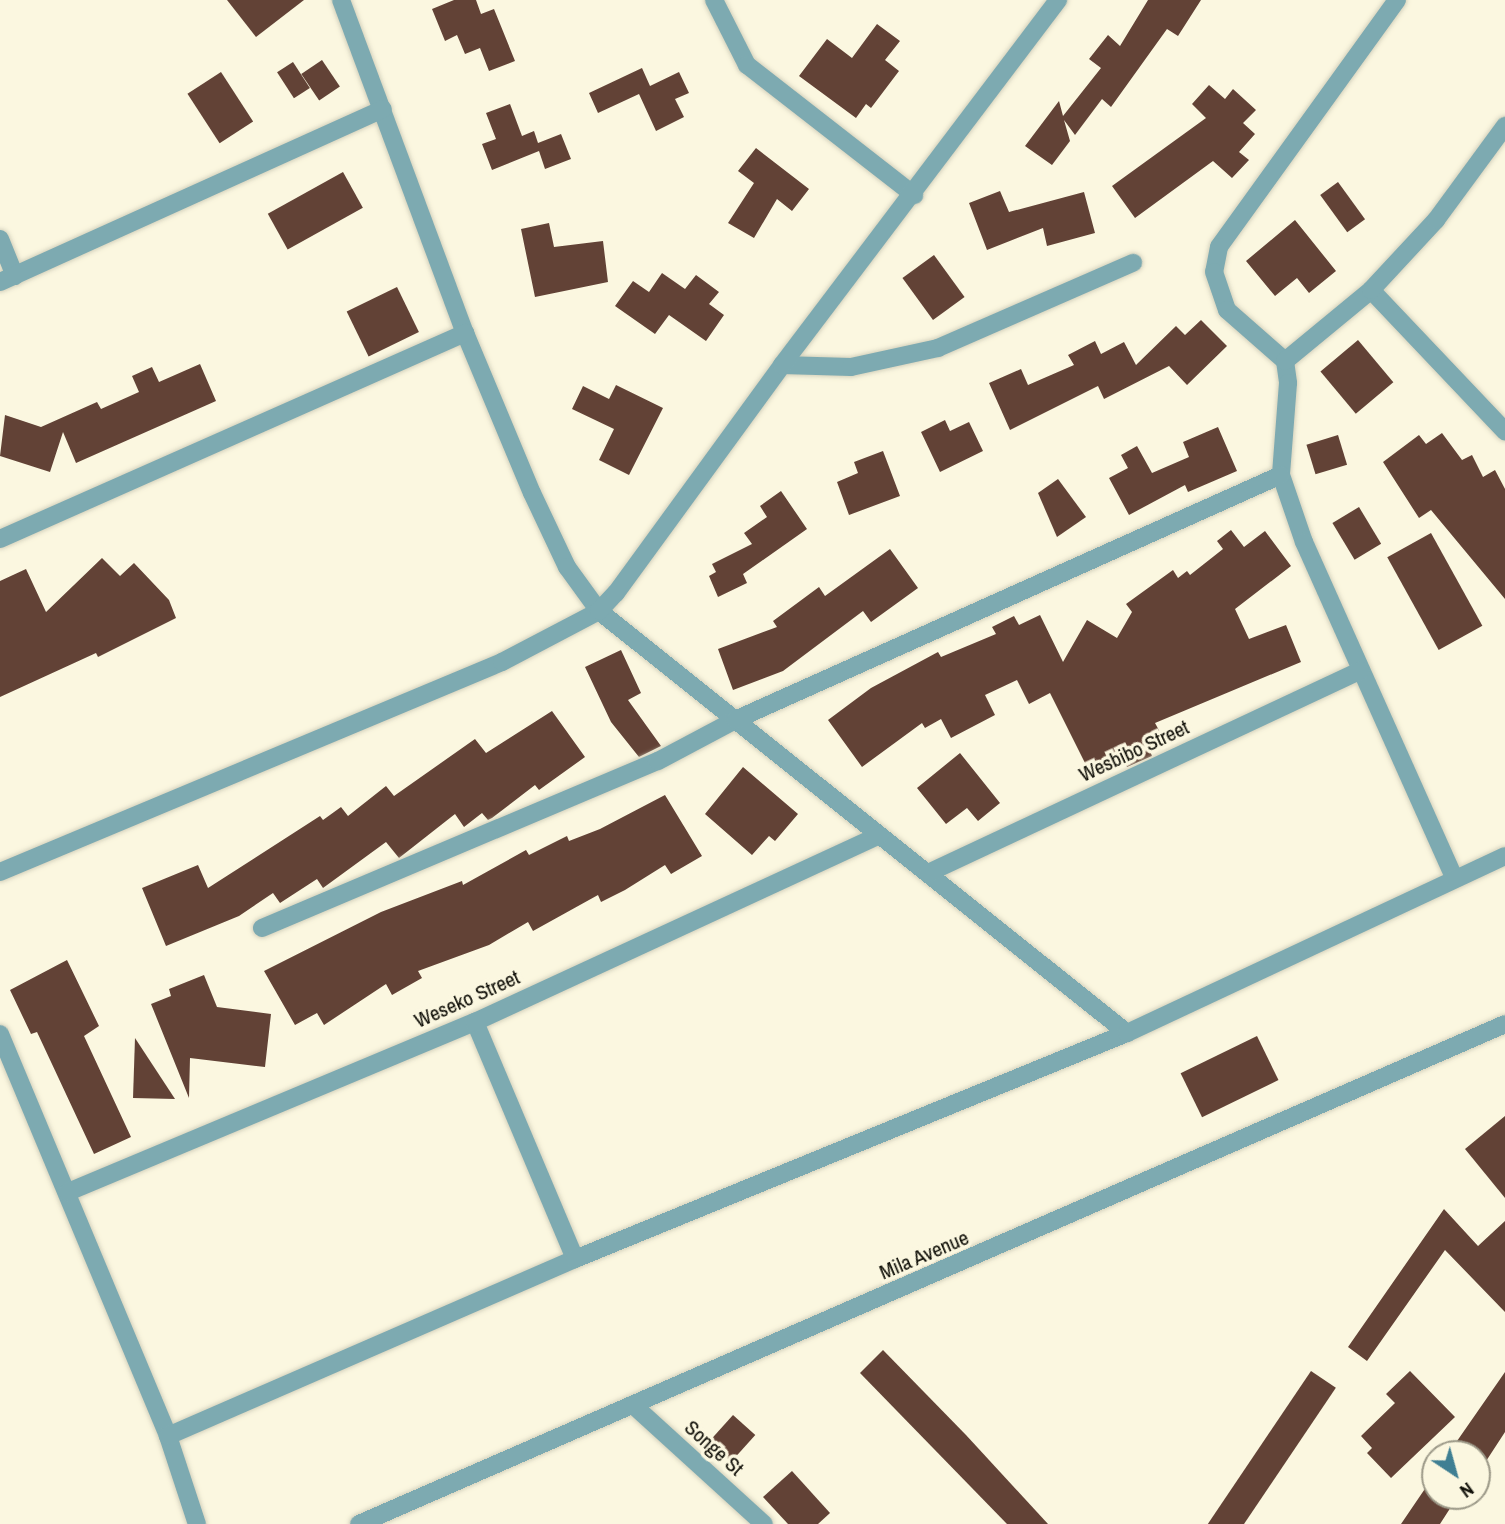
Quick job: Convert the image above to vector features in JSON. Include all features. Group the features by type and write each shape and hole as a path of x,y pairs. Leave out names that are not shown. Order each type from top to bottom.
{"street":[{"path":"341,0 465,333 562,555 599,611 1127,1033"},
{"path":"714,0 747,65 914,195"},
{"path":"0,872 502,662 599,611 702,478 782,365 914,195 1058,0"},
{"path":"1397,0 1219,247 1214,272 1227,310 1285,361 1288,383 1281,475 1304,542 1454,878"},
{"path":"0,239 8,279 383,109"},
{"path":"1285,361 1371,290 1436,220 1505,126"},
{"path":"782,365 851,367 938,348 1133,263"},
{"path":"1371,290 1505,431"},
{"path":"0,539 465,333"},
{"path":"262,928 658,761 736,720 1281,475"},
{"name":"Wesbibo Street","path":"928,873 1360,671"},
{"name":"Weseko Street","path":"68,1192 475,1022 879,835"},
{"path":"168,1436 575,1259 1127,1033 1505,856"},
{"path":"475,1022 575,1259"},
{"name":"Mila Avenue","path":"359,1524 1505,1024"},
{"path":"0,1034 168,1436 197,1524"},
{"name":"Songe St","path":"634,1405 764,1524"}],"building":[{"path":"227,0 304,0 256,37"},
{"path":"454,0 476,0 481,14 494,9 515,61 489,71 480,48 465,54 457,35 445,41 432,9"},
{"path":"1148,0 1201,0 1178,36 1167,29 1111,107 1102,99 1075,135 1064,120 1070,141 1052,165 1025,146 1059,101 1063,116 1101,68 1089,59 1108,35 1120,46"},
{"path":"877,24 900,41 885,60 899,71 871,108 866,104 856,118 799,76 827,39 852,58"},
{"path":"322,60 340,87 319,101 301,74"},
{"path":"293,62 310,88 294,98 277,72"},
{"path":"642,68 650,86 679,72 689,93 675,99 684,117 656,131 639,94 598,113 589,93"},
{"path":"221,72 253,121 220,143 187,94"},
{"path":"1209,85 1225,99 1233,89 1256,110 1243,123 1255,134 1239,152 1249,160 1232,178 1213,161 1135,218 1112,186 1206,118 1192,104"},
{"path":"510,104 522,136 534,131 538,143 561,134 571,159 545,169 539,151 492,170 482,144 496,139 486,113"},
{"path":"756,148 809,189 792,211 777,199 754,238 728,223 754,183 738,171"},
{"path":"343,172 363,208 288,250 268,214"},
{"path":"1338,182 1365,219 1347,232 1320,195"},
{"path":"1000,191 1009,212 1084,192 1095,233 1047,246 1043,228 987,250 969,203"},
{"path":"1295,220 1336,271 1309,293 1297,278 1275,296 1246,261"},
{"path":"549,223 554,247 603,241 608,282 535,297 521,229"},
{"path":"934,255 965,297 933,320 902,278"},
{"path":"662,273 685,289 696,275 719,292 709,304 724,315 706,341 669,315 655,334 615,306 633,281 649,292"},
{"path":"397,287 419,332 369,356 347,312"},
{"path":"1201,320 1227,346 1187,385 1169,366 1104,399 1098,386 1010,430 989,383 1021,369 1028,385 1074,365 1068,355 1095,341 1101,354 1124,342 1136,365 1176,326 1185,335"},
{"path":"1358,340 1393,382 1356,414 1320,371"},
{"path":"200,364 216,401 76,463 63,432 50,472 0,456 5,415 41,427 97,402 101,409 139,392 132,376 152,367 159,382"},
{"path":"616,385 663,408 629,475 599,460 614,429 572,409 583,386 609,399"},
{"path":"945,420 950,431 969,422 983,451 940,472 921,432"},
{"path":"1218,427 1237,471 1188,492 1185,485 1129,515 1109,478 1128,468 1121,455 1137,446 1152,473 1189,457 1183,442"},
{"path":"1442,433 1462,460 1472,455 1483,477 1495,470 1505,489 1505,599 1431,510 1419,518 1383,462 1419,435 1426,444"},
{"path":"1338,435 1347,465 1316,474 1306,445"},
{"path":"883,451 900,496 849,515 837,482 858,473 854,462"},
{"path":"1058,479 1086,517 1057,537 1038,493"},
{"path":"781,491 807,529 743,574 747,583 718,597 709,576 716,572 712,564 752,544 744,533 767,517 760,506"},
{"path":"1359,507 1381,544 1355,560 1332,523"},
{"path":"1231,530 1244,547 1265,531 1291,566 1235,609 1249,639 1286,625 1301,662 1155,723 1166,743 1150,751 1152,756 1127,767 1120,753 1088,769 1050,693 1029,704 1017,680 985,695 995,715 951,738 941,719 925,728 922,723 862,767 828,720 871,688 938,652 941,657 996,634 992,627 1014,616 1019,625 1040,615 1063,662 1087,620 1117,638 1132,612 1126,604 1173,570 1178,578 1187,571 1190,575 1223,549 1217,541"},
{"path":"1431,533 1482,626 1439,650 1387,557"},
{"path":"890,549 918,588 871,622 863,611 783,671 733,690 718,649 777,627 773,621 819,587 825,596"},
{"path":"102,558 120,576 134,563 169,600 176,618 98,657 96,653 0,697 0,581 26,569 46,612"},
{"path":"621,650 641,693 628,700 661,746 639,757 611,722 585,667"},
{"path":"552,711 585,757 539,790 535,785 492,818 488,820 482,813 464,827 455,814 399,858 386,842 323,888 317,879 280,903 273,893 239,916 166,946 142,888 198,865 208,888 320,816 323,820 341,807 348,816 386,786 394,796 475,739 486,753"},
{"path":"960,753 1000,803 978,821 967,808 946,824 917,788"},
{"path":"743,767 798,814 775,841 769,836 752,855 705,814"},
{"path":"665,795 702,856 671,874 665,865 601,902 598,895 533,931 528,922 489,945 418,971 422,978 392,995 386,984 324,1025 317,1013 295,1025 264,971 381,912 462,881 463,885 526,850 529,855 567,836 569,841 600,829"},
{"path":"67,960 99,1026 84,1036 131,1137 94,1154 37,1032 31,1034 10,990"},
{"path":"204,975 217,1007 271,1014 265,1067 190,1058 189,1098 151,1004 171,996 169,989"},
{"path":"1257,1036 1278,1080 1202,1117 1181,1073"},
{"path":"135,1038 175,1099 133,1098"},
{"path":"1505,1116 1505,1198 1465,1149"},
{"path":"1444,1209 1478,1246 1505,1221 1505,1312 1445,1250 1367,1361 1348,1347"},
{"path":"883,1350 1048,1524 1007,1524 860,1373"},
{"path":"1311,1371 1336,1388 1244,1524 1208,1524"},
{"path":"1410,1371 1455,1417 1431,1440 1421,1440 1421,1449 1391,1478 1367,1453 1372,1448 1361,1436 1395,1403 1386,1394"},
{"path":"1505,1372 1505,1432 1491,1454 1491,1440 1458,1440"},
{"path":"733,1415 755,1435 731,1462 709,1442"},
{"path":"792,1471 830,1513 818,1524 788,1524 763,1497"},
{"path":"1421,1495 1421,1510 1449,1510 1440,1524 1401,1524"}]}
